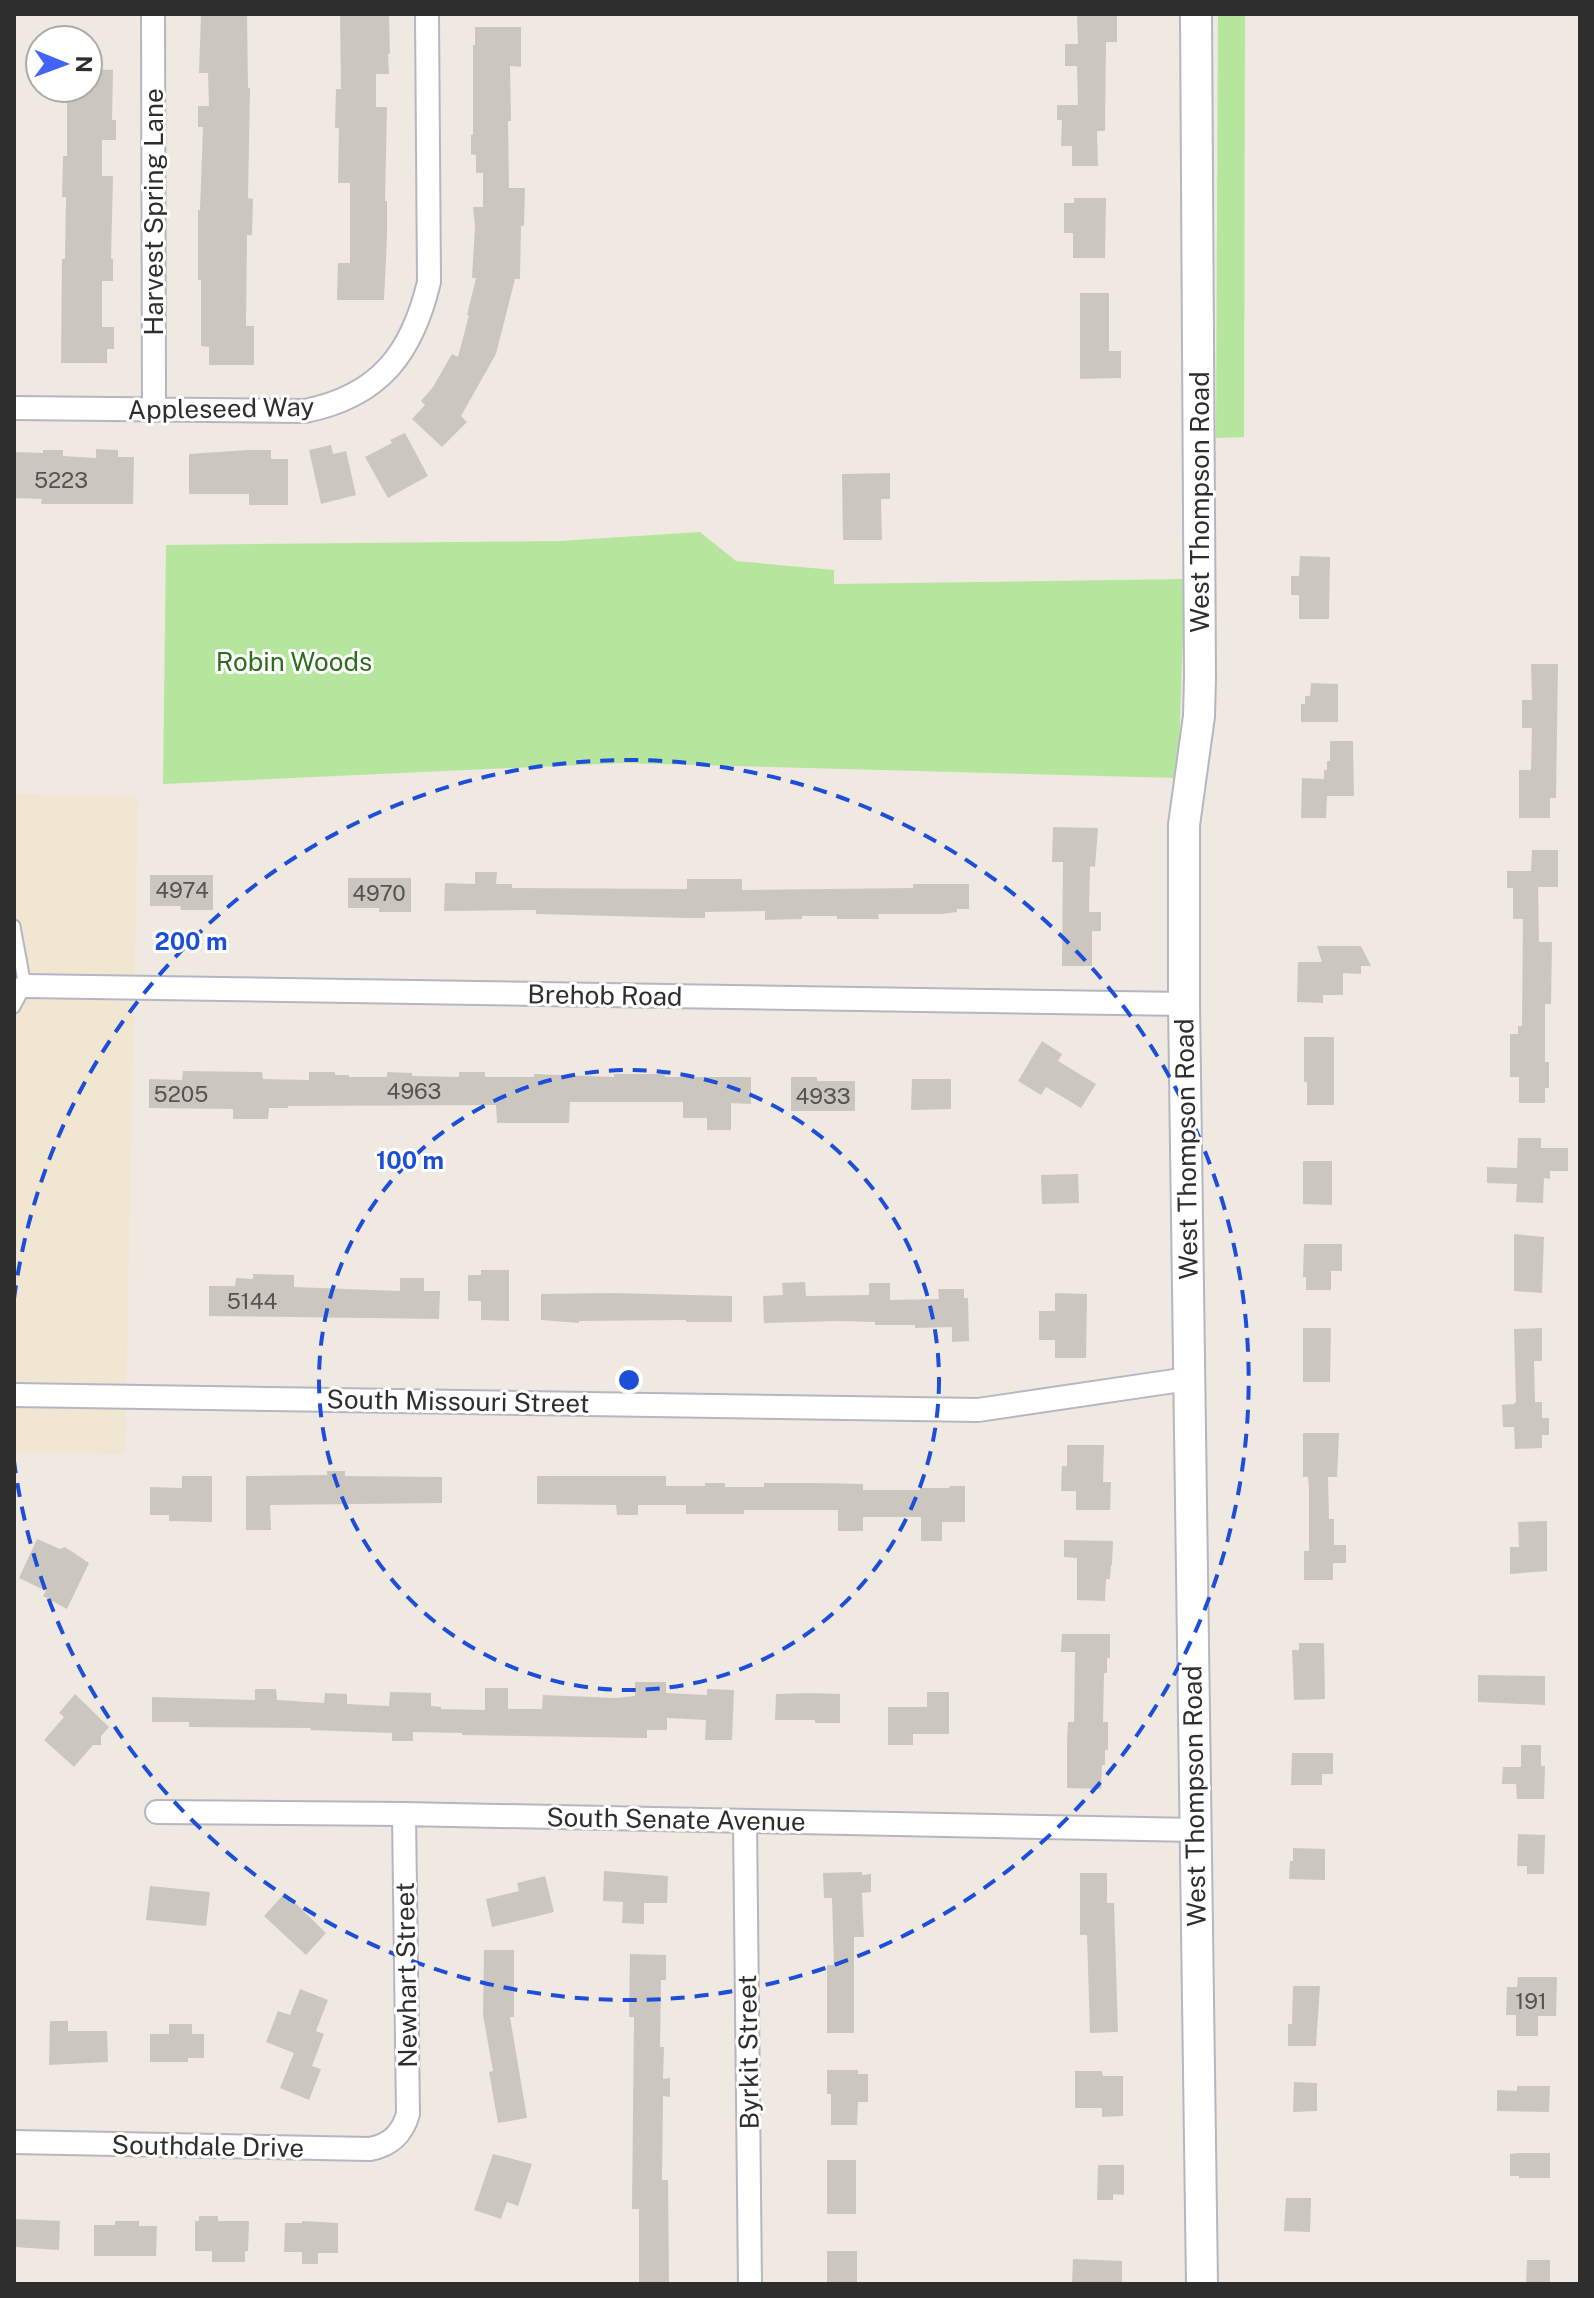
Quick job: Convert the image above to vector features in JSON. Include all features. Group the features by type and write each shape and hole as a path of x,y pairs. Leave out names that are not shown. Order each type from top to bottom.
{"main road":[{"name":"West Thompson Road","path":"1196,14 1200,677 1199,716 1184,825 1184,1004 1202,2284"}],"street":[{"name":"Harvest Spring Lane","path":"153,14 154,410"},
{"name":"Appleseed Way","path":"14,408 305,411 327,407 350,397 367,387 399,357 419,321 429,282 427,14"},
{"name":"Brehob Road","path":"25,986 1184,1004"},
{"name":"South Missouri Street","path":"14,1395 978,1410 1188,1379"},
{"name":"South Senate Avenue","path":"157,1812 1195,1830"},
{"name":"Newhart Street","path":"399,2135 408,2114 404,1814"},
{"name":"Byrkit Street","path":"745,1821 750,2284"},
{"name":"Southdale Drive","path":"14,2142 370,2149 384,2146 399,2135"}],"lane":[{"path":"14,926 25,986 14,1007"}],"shaded area":[{"path":"14,794 138,797 125,1454 14,1452"}],"green space":[{"path":"1218,14 1245,14 1244,437 1216,438"},
{"name":"Robin Woods","path":"700,532 736,561 834,570 834,584 1185,579 1178,778 622,763 163,784 166,545 560,541"}],"building":[{"path":"201,14 247,14 250,88 248,198 253,199 252,235 247,235 246,326 254,326 254,365 209,365 209,347 201,346 198,210 203,127 198,127 198,106 209,106 208,73 199,73"},
{"path":"340,14 389,14 389,74 376,74 376,107 387,107 384,300 337,300 338,263 350,263 350,183 338,183 339,128 335,128 336,89 341,89"},
{"path":"1117,14 1117,42 1106,42 1105,131 1097,131 1098,166 1072,166 1072,146 1061,146 1062,120 1057,120 1057,105 1078,105 1077,66 1065,66 1065,44 1078,44 1077,15"},
{"path":"475,27 521,27 521,67 510,66 511,121 508,121 509,188 525,188 520,279 515,279 496,354 461,416 467,422 442,447 412,419 425,405 421,401 452,354 458,357 476,278 472,278 473,207 483,207 483,173 476,173 476,155 471,154"},
{"path":"104,70 113,70 112,120 116,120 116,140 102,140 102,176 113,176 113,281 102,281 102,327 114,327 114,349 107,349 107,363 61,363 66,197 62,197 63,156 67,156 67,104 104,104"},
{"path":"1074,198 1106,198 1105,258 1073,258 1073,233 1064,233 1064,203 1074,203"},
{"path":"1080,293 1109,293 1109,351 1121,351 1121,378 1080,379"},
{"path":"405,433 428,476 388,498 365,457"},
{"path":"331,445 333,454 346,451 356,495 321,504 309,450"},
{"path":"96,449 118,450 118,457 134,457 133,504 41,504 42,499 14,498 14,452 63,450 63,456 96,458"},
{"path":"271,450 271,459 288,459 288,505 249,505 249,494 189,494 189,454"},
{"path":"890,473 890,499 881,499 882,540 843,540 842,474"},
{"path":"1300,556 1330,557 1329,619 1299,619 1299,595 1291,595 1291,576 1299,576"},
{"path":"1531,664 1558,664 1556,798 1550,798 1550,818 1519,818 1519,770 1531,770 1532,728 1522,728 1522,700 1532,700"},
{"path":"1311,683 1338,684 1338,722 1301,722 1301,704 1305,704 1305,696 1310,696"},
{"path":"1330,741 1353,741 1354,796 1327,796 1326,818 1301,818 1302,778 1324,779 1327,761 1330,761"},
{"path":"1053,827 1098,828 1095,867 1090,866 1089,912 1101,912 1101,931 1092,931 1092,966 1062,966 1063,862 1052,862"},
{"path":"1532,850 1558,850 1558,887 1538,887 1539,942 1552,942 1551,1004 1545,1004 1545,1062 1549,1062 1549,1088 1545,1088 1545,1103 1519,1103 1519,1077 1510,1077 1510,1034 1518,1034 1518,1026 1522,1026 1523,919 1513,919 1513,888 1507,888 1507,871 1531,871"},
{"path":"475,872 497,872 496,884 512,884 512,888 687,889 687,879 742,879 742,890 913,888 913,884 969,884 969,909 941,914 878,914 879,919 802,916 802,919 765,920 765,911 705,912 705,918 688,918 536,914 536,910 444,911 445,883 475,884"},
{"path":"150,875 213,875 213,910 150,906"},
{"path":"348,878 411,878 411,912 348,908"},
{"path":"1317,946 1361,946 1371,966 1361,966 1361,974 1343,973 1343,995 1323,995 1323,1003 1297,1002 1298,962 1322,962"},
{"path":"1304,1037 1334,1037 1334,1105 1307,1105"},
{"path":"1042,1041 1062,1054 1058,1061 1096,1084 1081,1108 1046,1087 1041,1095 1018,1081"},
{"path":"183,1071 262,1072 263,1079 309,1080 309,1072 335,1072 335,1075 349,1077 387,1077 387,1072 459,1077 459,1072 485,1072 485,1077 665,1074 665,1077 751,1077 751,1104 731,1103 731,1130 707,1130 707,1118 683,1118 683,1102 570,1102 569,1123 497,1123 496,1105 288,1106 269,1108 268,1119 233,1119 233,1109 149,1108 149,1079 182,1080"},
{"path":"791,1077 855,1081 855,1111 791,1111"},
{"path":"912,1079 951,1079 951,1109 911,1110"},
{"path":"1518,1138 1541,1138 1541,1148 1568,1148 1568,1171 1550,1171 1550,1179 1544,1178 1543,1203 1516,1202 1517,1184 1487,1183 1487,1167 1517,1168"},
{"path":"1303,1161 1332,1161 1332,1205 1303,1204"},
{"path":"1078,1174 1079,1203 1042,1204 1041,1175"},
{"path":"1514,1234 1544,1237 1542,1293 1514,1291"},
{"path":"1304,1244 1342,1244 1342,1271 1331,1271 1331,1290 1306,1290 1306,1277 1303,1277"},
{"path":"481,1270 509,1270 509,1321 481,1320 481,1301 468,1301 468,1275 481,1275"},
{"path":"253,1274 294,1275 294,1287 400,1291 400,1278 424,1278 424,1291 440,1291 439,1319 209,1316 209,1286 235,1286 236,1278 253,1279"},
{"path":"805,1282 806,1296 869,1295 869,1283 890,1283 890,1300 939,1299 938,1289 964,1289 964,1298 968,1298 969,1341 952,1342 952,1327 915,1328 915,1325 838,1321 764,1323 763,1296 783,1295 782,1283"},
{"path":"1055,1293 1087,1294 1086,1358 1055,1358 1055,1340 1039,1340 1039,1311 1055,1311"},
{"path":"541,1294 732,1296 732,1322 579,1323 541,1320"},
{"path":"1303,1328 1331,1328 1330,1382 1303,1382"},
{"path":"1542,1328 1542,1361 1534,1361 1535,1402 1542,1402 1542,1418 1549,1418 1549,1435 1542,1435 1542,1448 1515,1449 1514,1427 1503,1427 1502,1405 1516,1402 1514,1329"},
{"path":"1303,1433 1339,1433 1337,1477 1328,1477 1329,1519 1334,1519 1334,1545 1346,1545 1346,1563 1333,1563 1333,1580 1304,1580 1304,1551 1309,1551 1309,1488 1308,1477 1303,1477"},
{"path":"1067,1445 1104,1445 1103,1482 1111,1482 1110,1510 1076,1510 1076,1491 1061,1491 1062,1466 1067,1466"},
{"path":"327,1471 345,1471 345,1476 442,1477 442,1503 270,1505 271,1530 246,1530 246,1476 327,1475"},
{"path":"182,1476 212,1476 212,1522 169,1521 169,1515 150,1515 150,1487 182,1488"},
{"path":"537,1476 666,1476 666,1486 725,1483 725,1487 764,1487 764,1483 816,1483 863,1484 863,1490 920,1490 965,1486 965,1522 942,1522 942,1541 921,1541 921,1517 863,1517 863,1531 838,1531 838,1510 744,1510 744,1514 686,1514 686,1505 638,1505 638,1515 617,1515 616,1505 537,1504"},
{"path":"1547,1521 1547,1571 1510,1574 1510,1547 1519,1547 1518,1522"},
{"path":"37,1539 60,1549 65,1547 89,1563 67,1609 43,1596 46,1591 19,1578"},
{"path":"1064,1540 1113,1541 1105,1601 1077,1600 1077,1558 1064,1557"},
{"path":"1062,1634 1110,1634 1110,1658 1107,1658 1107,1673 1104,1673 1103,1722 1108,1722 1108,1750 1105,1750 1105,1765 1102,1765 1101,1789 1067,1788 1068,1722 1074,1722 1075,1652 1061,1652"},
{"path":"1299,1643 1324,1643 1325,1699 1294,1700 1292,1650 1299,1650"},
{"path":"1478,1675 1545,1676 1545,1705 1478,1702"},
{"path":"635,1682 666,1682 666,1693 707,1695 707,1689 734,1690 732,1740 705,1740 706,1720 667,1718 667,1730 647,1730 647,1738 413,1732 413,1741 392,1741 392,1733 311,1728 189,1727 189,1722 152,1722 152,1697 255,1700 255,1689 276,1689 277,1700 324,1703 325,1693 347,1694 347,1704 389,1706 390,1692 431,1693 431,1706 485,1710 485,1688 508,1688 508,1709 542,1709 543,1695 635,1696"},
{"path":"927,1692 949,1692 949,1734 913,1734 913,1745 888,1745 888,1707 927,1707"},
{"path":"75,1694 109,1727 101,1736 101,1745 93,1745 74,1767 44,1740 64,1717 59,1713"},
{"path":"776,1694 840,1694 840,1723 775,1720"},
{"path":"1521,1745 1541,1745 1541,1766 1545,1766 1544,1799 1517,1799 1516,1784 1502,1784 1503,1767 1521,1767"},
{"path":"1292,1753 1333,1753 1333,1774 1322,1774 1322,1785 1291,1785"},
{"path":"1518,1834 1545,1835 1544,1874 1527,1874 1527,1866 1517,1866"},
{"path":"1293,1848 1325,1849 1325,1880 1289,1879"},
{"path":"604,1871 668,1876 667,1903 644,1903 644,1924 622,1923 623,1902 603,1901"},
{"path":"862,1872 862,1875 871,1874 871,1892 862,1893 864,1937 854,1937 854,2033 827,2033 827,1965 834,1965 832,1898 824,1898 823,1873"},
{"path":"1080,1873 1107,1873 1107,1903 1114,1903 1118,2032 1090,2033 1087,1935 1080,1935"},
{"path":"545,1876 554,1912 492,1927 486,1899 519,1891 517,1883"},
{"path":"150,1886 210,1892 206,1926 146,1920"},
{"path":"285,1893 326,1933 306,1955 264,1916"},
{"path":"484,1950 514,1950 514,2017 510,2017 527,2118 498,2123 483,2015"},
{"path":"630,1954 666,1955 666,1980 661,1980 660,2047 664,2047 663,2079 670,2078 670,2097 663,2096 662,2180 668,2180 669,2284 639,2284 639,2209 632,2209 634,2017 629,2017"},
{"path":"1518,1977 1557,1977 1556,2016 1538,2016 1538,2036 1516,2036 1516,2015 1506,2015 1507,1987 1517,1987"},
{"path":"1293,1986 1320,1986 1316,2046 1288,2046"},
{"path":"300,1989 328,2000 316,2031 324,2034 312,2066 321,2069 309,2100 280,2088 294,2053 266,2042 278,2011 290,2015"},
{"path":"50,2021 68,2021 68,2031 107,2031 108,2062 49,2065"},
{"path":"169,2024 192,2024 192,2034 204,2034 204,2058 188,2058 188,2062 150,2062 150,2034 169,2034"},
{"path":"827,2070 858,2070 858,2074 868,2074 868,2102 858,2102 857,2125 831,2125"},
{"path":"1075,2071 1102,2071 1103,2076 1123,2076 1123,2116 1102,2117 1102,2108 1075,2108"},
{"path":"1294,2082 1317,2083 1317,2111 1293,2112"},
{"path":"1517,2086 1550,2086 1549,2112 1497,2111 1497,2090 1517,2091"},
{"path":"1550,2153 1550,2178 1510,2176 1510,2154"},
{"path":"493,2154 532,2164 518,2206 507,2202 501,2219 474,2210"},
{"path":"827,2160 856,2160 856,2214 827,2214"},
{"path":"1098,2165 1124,2165 1124,2195 1113,2194 1113,2200 1097,2200"},
{"path":"1286,2198 1311,2198 1310,2232 1284,2231"},
{"path":"199,2216 218,2216 218,2221 249,2221 245,2262 212,2262 212,2251 195,2251 195,2221 199,2221"},
{"path":"14,2219 60,2221 59,2250 14,2247"},
{"path":"115,2221 139,2221 139,2226 157,2226 156,2256 94,2256 94,2225 115,2225"},
{"path":"285,2223 338,2223 338,2253 318,2253 318,2264 302,2264 302,2252 284,2252"},
{"path":"827,2251 857,2251 857,2284 827,2284"},
{"path":"1073,2259 1122,2261 1122,2284 1072,2282"},
{"path":"1527,2260 1550,2260 1550,2284 1526,2284"}]}
